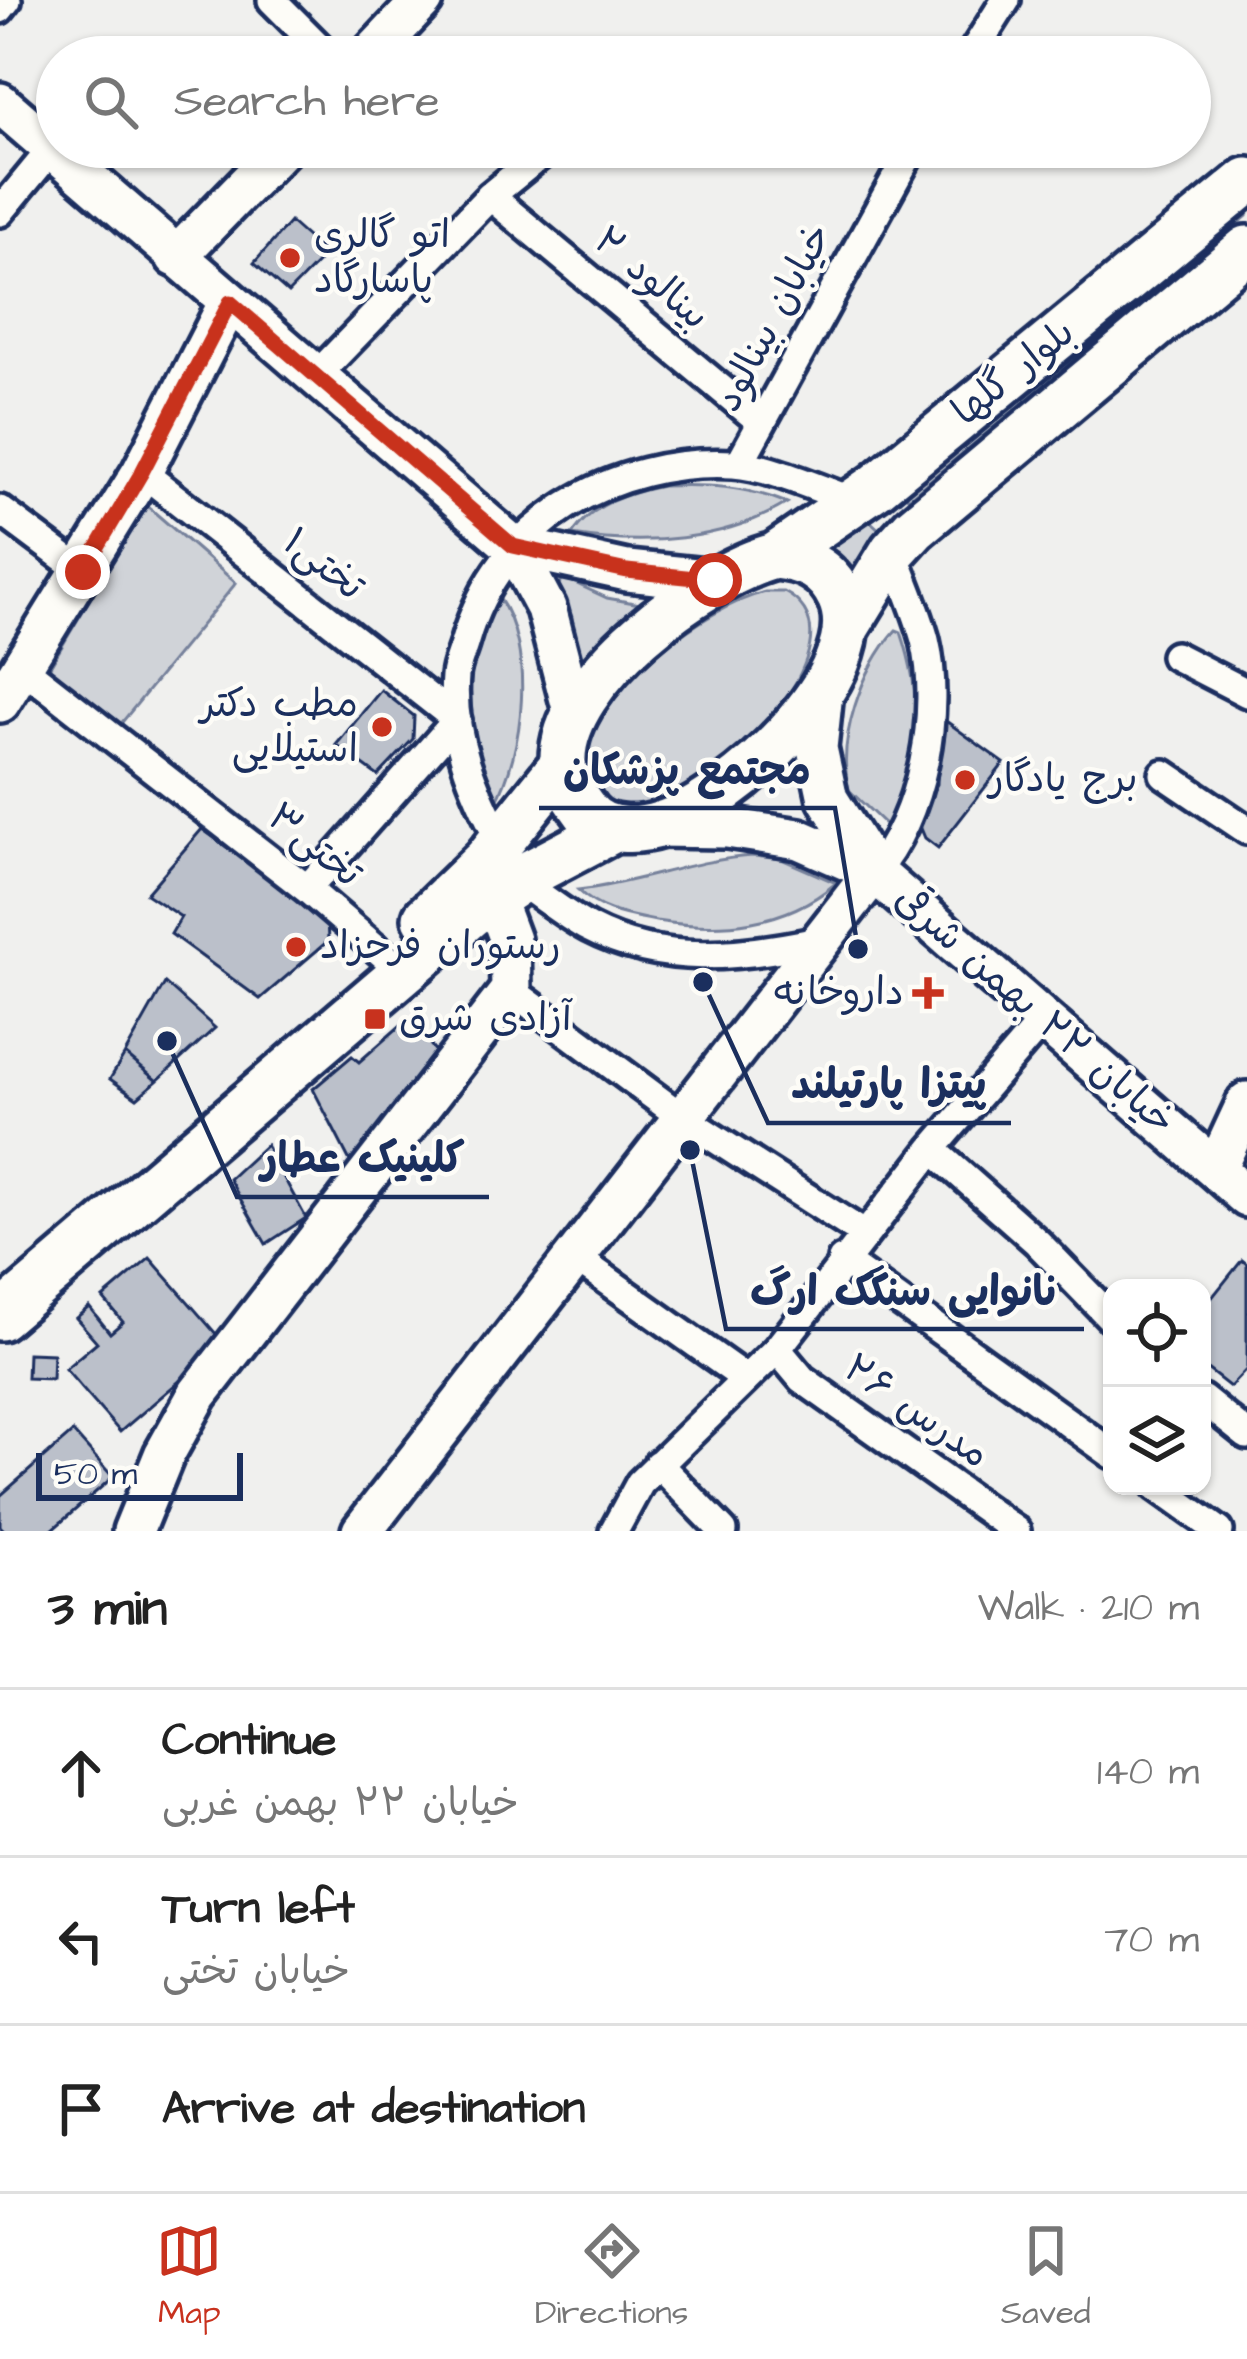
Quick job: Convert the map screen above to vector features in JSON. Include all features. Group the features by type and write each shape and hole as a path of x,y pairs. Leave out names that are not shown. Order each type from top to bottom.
{"main road":[{"path":"389,36 423,0"},
{"path":"0,103 36,135"},
{"path":"0,1316 505,873 563,764 575,719 546,608 513,546 73,168"},
{"path":"176,257 263,168"},
{"name":"بلوار گلها","path":"575,719 631,642 672,607 715,580 775,556 866,494 1247,181"},
{"name":"بلوار گلها","path":"505,873 635,828 680,819 742,781 797,726 824,683 846,628 903,540 1247,249"},
{"path":"0,702 142,472 230,302"},
{"path":"866,494 882,502 901,523 903,540"},
{"path":"513,546 627,571 715,580"},
{"path":"775,556 798,558 818,568 835,585 844,605 846,628"},
{"name":"خیابان ۲۲ بهمن شرقی","path":"824,683 817,748 828,799 874,872 1247,1197"},
{"path":"563,764 572,793 592,819 635,828"},
{"name":"خیابان ۲۲ بهمن شرقی","path":"635,828 727,828 799,839 874,872"},
{"path":"362,1531 874,872"},
{"path":"0,1277 440,905 505,873"},
{"path":"134,1531 164,1455 198,1394 512,990 505,873"},
{"path":"1216,1169 1247,1102"}],"street":[{"path":"0,9 8,0"},
{"path":"272,0 307,36"},
{"path":"983,36 1006,0"},
{"path":"0,212 36,168"},
{"path":"315,377 490,196 524,168"},
{"name":"خیابان بینالود","path":"739,464 901,168"},
{"name":"بینالود ۲","path":"490,196 761,422"},
{"path":"818,941 746,956 694,956 632,946 589,928 505,873 470,781 457,720 455,674 474,607 513,546 568,502 635,473 690,464 739,464 866,494"},
{"name":"تختی۱","path":"142,472 457,720"},
{"path":"0,510 83,572"},
{"path":"874,872 896,847 926,753 930,705 926,643 903,540"},
{"path":"1175,656 1247,693"},
{"name":"تختی۳","path":"22,667 308,889 384,955"},
{"path":"308,889 457,720"},
{"path":"1164,774 1247,830"},
{"path":"512,990 683,1118 864,1234"},
{"path":"614,1531 640,1483 777,1349 842,1260 1044,1019"},
{"path":"932,1149 1037,1242 1103,1310"},
{"path":"576,1258 746,1379"},
{"path":"842,1260 1103,1448"},
{"name":"مدرس ۲۶","path":"777,1349 802,1379 981,1521 1016,1531"},
{"path":"1211,1407 1247,1435"},
{"path":"658,1464 723,1531"},
{"path":"1169,1495 1219,1531"}],"shaded area":[{"path":"1247,199 1247,216 909,498 901,491"},
{"path":"662,486 725,487 787,503 736,526 682,538 572,535 590,515 611,502"},
{"path":"146,505 236,583 119,726 49,668"},
{"path":"870,521 883,533 847,579 820,552"},
{"path":"564,578 607,598 640,604 578,666 572,617 557,586"},
{"path":"765,592 784,592 804,610 811,633 806,660 793,688 753,740 715,776 620,820 581,782 586,749 598,722 615,697 661,651 714,614"},
{"path":"499,598 518,644 521,700 513,757 495,804 476,750 469,701 476,652"},
{"path":"896,630 908,654 917,732 909,783 886,825 849,790 846,749 863,685"},
{"path":"754,856 781,859 836,883 795,909 728,925 680,924 624,914 578,890 710,862"}],"building":[{"name":"اتو گالری پاسارگاد","path":"290,222 326,254 288,293 254,263"},
{"name":"مطب دکتر استیلایی","path":"381,690 414,716 413,739 378,776 336,745"},
{"name":"برج یادگار","path":"939,716 1004,763 938,848 925,838 920,826 922,810 937,784"},
{"path":"202,829 327,919 328,941 260,999 171,934 181,917 146,894"},
{"path":"165,983 215,1028 157,1081 125,1054"},
{"path":"409,1018 445,1063 353,1167 313,1089 352,1056 359,1062"},
{"path":"125,1054 157,1081 137,1098 110,1079"},
{"path":"266,1145 306,1218 266,1244 229,1179"},
{"path":"150,1258 224,1343 120,1432 65,1369 97,1342 76,1318 89,1307 110,1333 123,1322 103,1298"},
{"path":"1242,1260 1247,1264 1247,1369 1230,1387 1211,1372 1211,1299"},
{"path":"28,1353 53,1354 52,1379 27,1378"},
{"path":"73,1432 113,1477 51,1531 5,1531 0,1526 0,1496"}],"place":[{"name":"اتو گالری پاسارگاد","path":"290,258"},
{"name":"مطب دکتر استیلایی","path":"382,727"},
{"name":"برج یادگار","path":"965,780"},
{"name":"رستوران فرحزاد","path":"296,947"},
{"name":"مجتمع پزشکان","path":"858,949"},
{"name":"پیتزا پارتیلند","path":"703,982"},
{"name":"داروخانه","path":"928,993"},
{"name":"آزادی شرق","path":"375,1019"},
{"name":"کلینیک عطار","path":"167,1041"},
{"name":"نانوایی سنگک ارگ","path":"690,1150"}],"route":[{"path":"83,572 142,472 230,302 513,546 627,571 715,580"}]}
